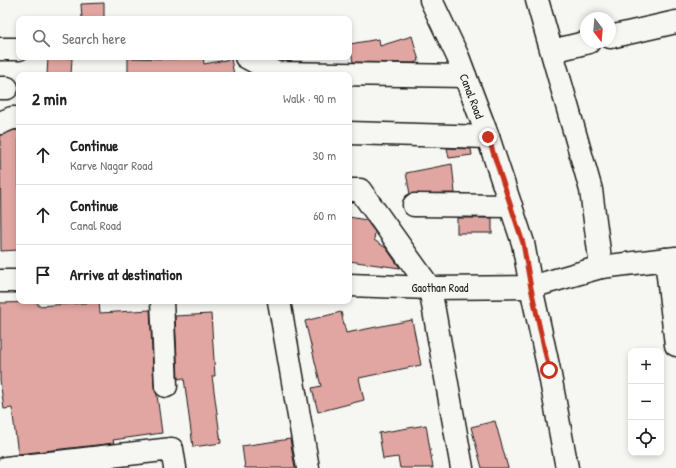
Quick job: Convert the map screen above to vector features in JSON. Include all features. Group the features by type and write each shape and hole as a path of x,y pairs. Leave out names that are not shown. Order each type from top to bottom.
{"street":[{"name":"Canal Road","path":"431,0 458,57 488,137 523,243 567,468"},
{"path":"537,0 592,190 601,267"},
{"path":"616,36 676,22"},
{"path":"552,50 580,44"},
{"path":"0,49 16,49"},
{"path":"252,60 274,72"},
{"path":"352,74 465,76"},
{"path":"0,123 16,118"},
{"path":"352,133 488,137"},
{"path":"352,190 360,190 430,288 462,468"},
{"path":"414,206 511,206"},
{"path":"671,259 676,344"},
{"name":"Gaothan Road","path":"352,285 430,288 531,288 601,267 671,259"},
{"path":"0,281 16,281"},
{"path":"162,304 166,386"},
{"path":"280,304 308,468"},
{"path":"6,468 172,449 174,468"}],"building":[{"path":"104,3 104,16 82,16 81,4"},
{"path":"412,36 419,61 413,63 353,62 352,44 379,39 380,46"},
{"path":"48,60 72,60 71,72 47,72"},
{"path":"128,60 203,60 204,64 231,60 233,72 128,72"},
{"path":"16,130 16,250 1,251 0,135"},
{"path":"447,148 471,149 472,155 449,158"},
{"path":"452,164 455,193 410,194 406,173"},
{"path":"352,218 366,220 375,232 374,240 386,248 400,268 352,261"},
{"path":"457,218 492,218 492,233 457,233"},
{"path":"0,303 38,304 38,306 99,304 100,313 150,310 154,387 157,395 162,433 113,440 114,443 18,454 12,408 4,409 0,380"},
{"path":"341,312 346,333 412,320 421,365 359,378 364,400 318,412 312,388 321,386 305,321"},
{"path":"211,314 215,376 212,376 221,443 193,447 184,378 178,379 175,316"},
{"path":"495,421 508,468 482,468 471,427"},
{"path":"426,425 433,468 400,468 398,457 383,459 379,433"},
{"path":"290,439 295,468 245,468 242,446"}],"route":[{"path":"488,137 523,243 549,370"}]}
